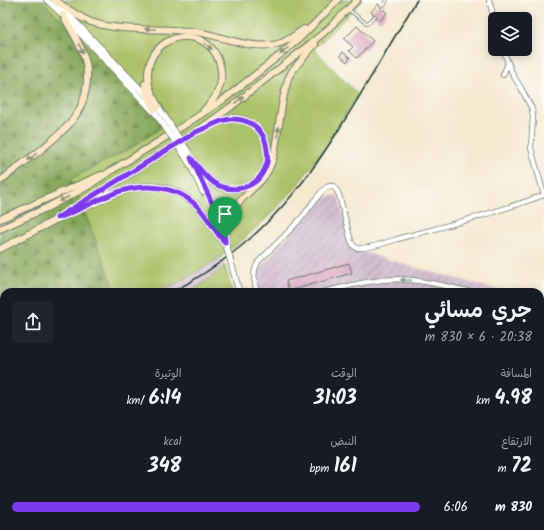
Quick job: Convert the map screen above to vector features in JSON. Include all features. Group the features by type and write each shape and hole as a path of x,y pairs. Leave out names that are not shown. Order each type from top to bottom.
{"main road":[{"path":"55,0 75,15 91,22 134,29 197,32 260,46 273,45 283,42 293,37 323,15"},
{"path":"0,229 91,185 223,100 290,46 338,0"},
{"path":"225,242 229,220 233,210 263,179 272,163 284,94 292,71 328,29 357,0"},
{"path":"0,181 50,143 64,130 72,122 82,102 86,91 87,80 84,57 63,15"},
{"path":"0,249 57,218 196,132 238,101 328,29"},
{"path":"158,112 147,96 145,85 145,68 148,56 156,45 167,38 178,34 217,36"},
{"path":"158,112 149,87 148,69 150,60 159,48 172,39 186,37 198,40 216,55 220,64 222,79 214,99 190,121"},
{"path":"189,156 206,177 213,183 233,189 245,188 254,182 265,168 267,161 267,149 264,137 255,126 247,121 230,119 221,121 196,132"},
{"path":"191,166 211,186 219,190 227,192 241,192 253,188"},
{"path":"0,219 109,172"},
{"path":"57,218 119,192 140,187 159,187 175,192 197,206 225,242"}],"street":[{"path":"47,0 158,112 189,156 200,175 214,207 238,288"},
{"path":"55,0 147,96"},
{"path":"489,0 492,12"},
{"path":"256,288 254,271 259,261 303,216 325,188 329,186 333,186 338,191 351,241 354,246 358,248 370,247 516,205 544,195 531,148 533,117 532,109 513,76 506,56"},
{"path":"503,75 508,63"},
{"path":"189,156 191,166 225,242"},
{"path":"340,288 388,279 411,280 453,288"}],"lane":[{"path":"383,9 388,0"},
{"path":"348,9 366,23 375,16"}],"shaded area":[{"path":"338,195 352,249 490,288 258,288 255,276 317,199"},
{"path":"222,256 225,266 201,285 195,288 168,288"}],"green space":[{"path":"0,0 41,0 138,97 162,127 132,147 71,179 114,288 0,288"},
{"path":"41,0 363,0 314,49 358,95 317,159 292,192 245,238 222,256 168,288 114,288 71,179 132,147 162,127 138,97"},
{"path":"225,266 231,288 195,288"}],"building":[{"path":"378,4 387,13 380,21 371,12"},
{"path":"357,26 373,41 357,58 349,51 353,47 344,39"},
{"path":"343,52 350,58 347,62 340,56"},
{"path":"349,263 352,273 300,288 288,288 286,281"}],"railway":[{"path":"180,288 206,272 237,249 267,223 293,194 334,137 417,0"}],"route":[{"path":"238,119 247,121 255,126 264,137 267,145 268,153 265,168 254,182 245,188 227,189 213,183 206,177 191,158 214,207 225,238 225,243 197,206 175,192 159,187 150,186 128,189 102,198 67,215 57,218 196,132 221,121 238,119"}]}
